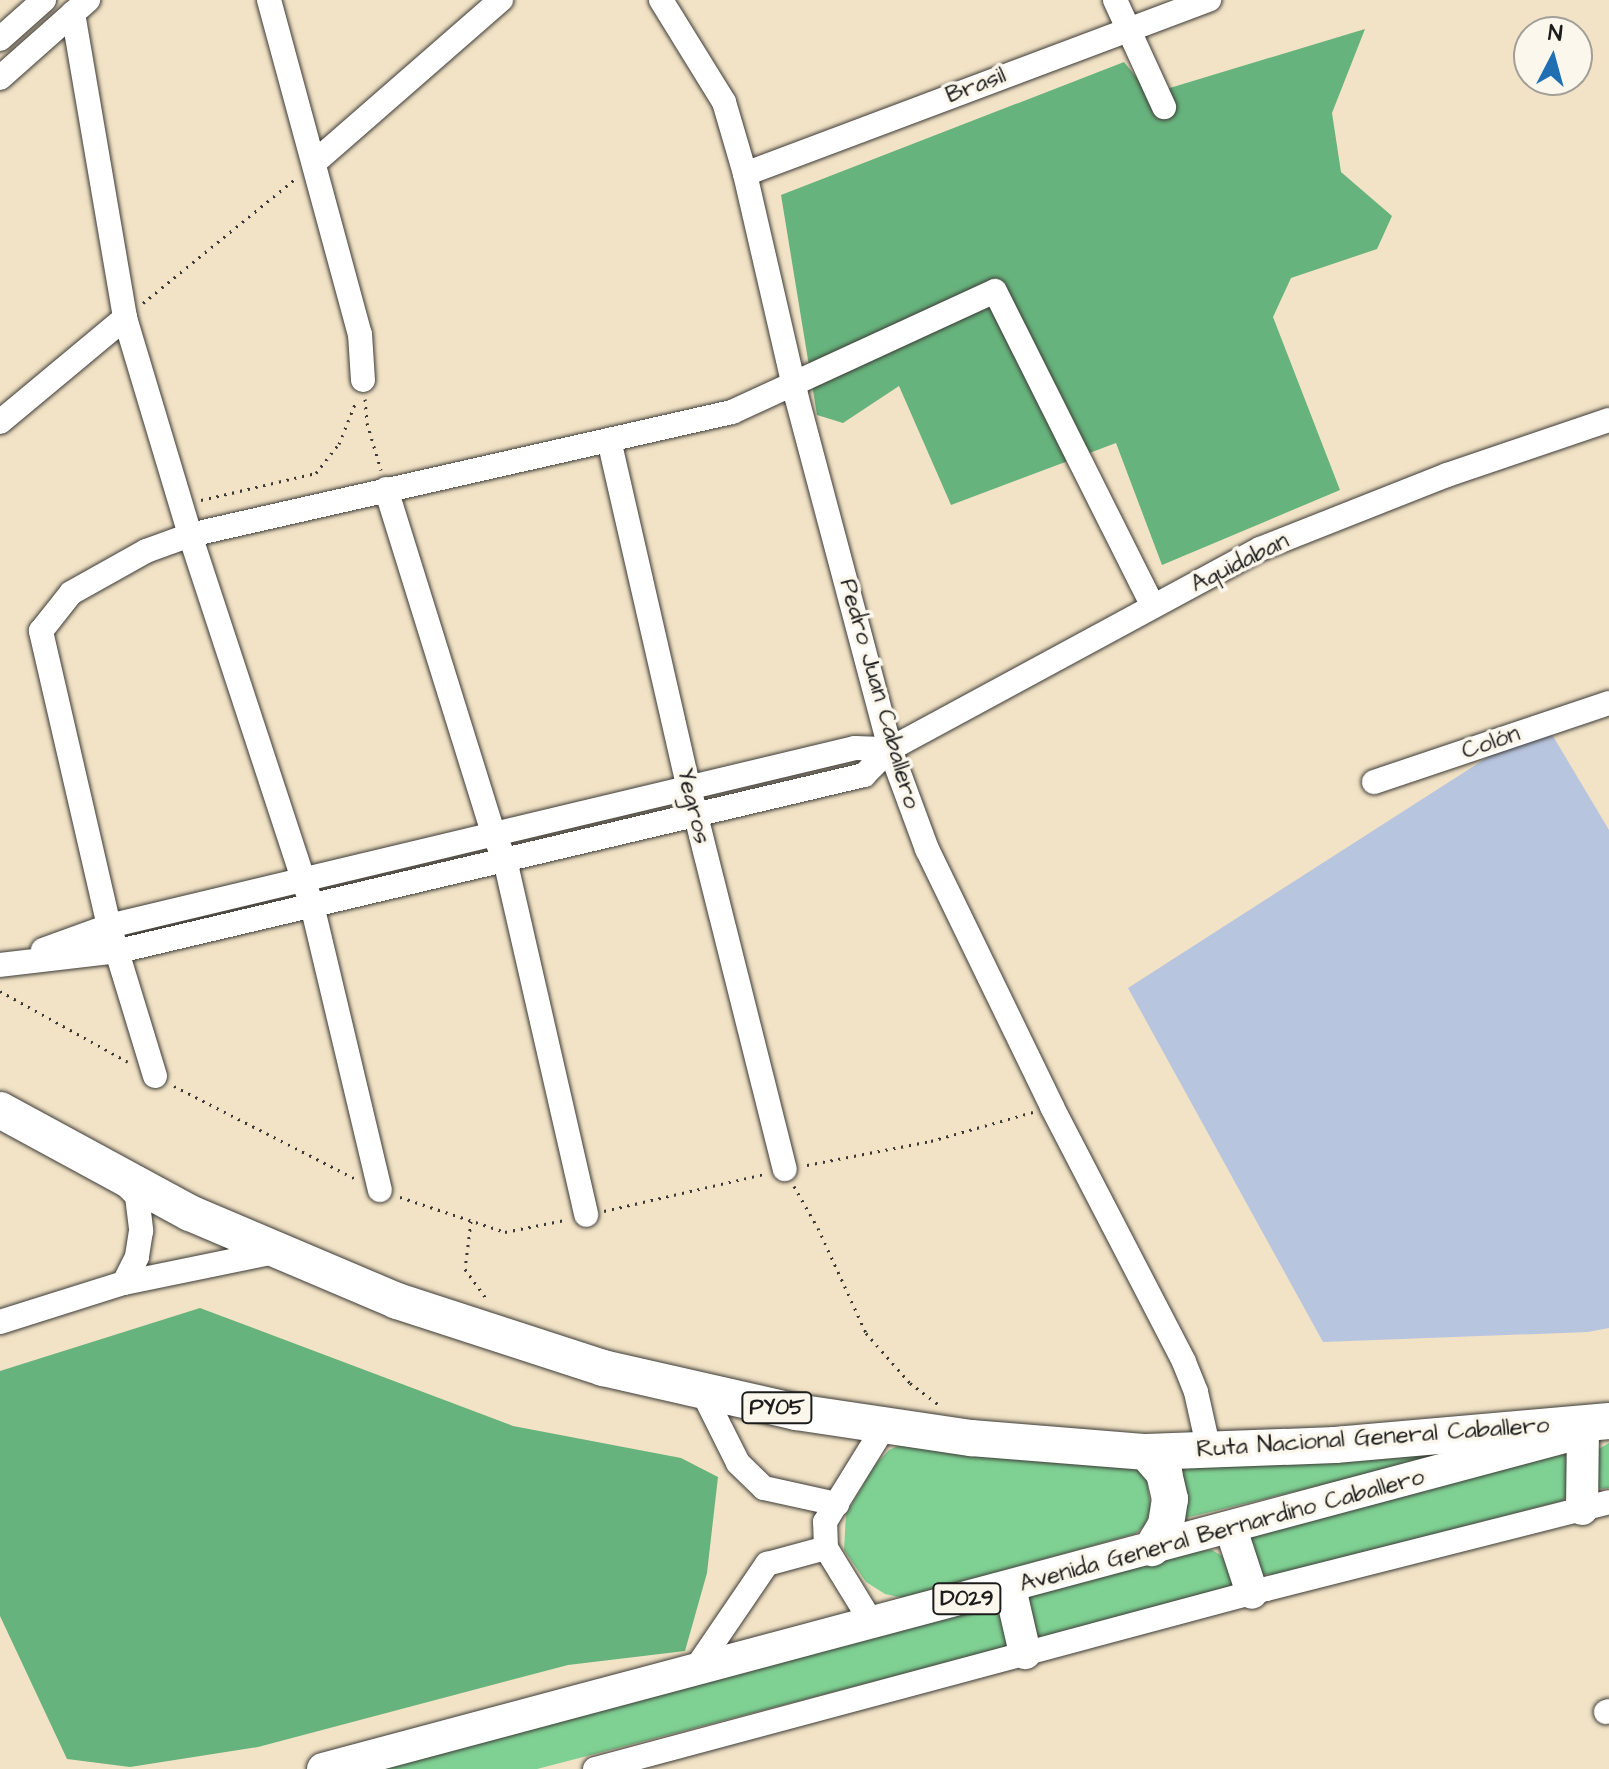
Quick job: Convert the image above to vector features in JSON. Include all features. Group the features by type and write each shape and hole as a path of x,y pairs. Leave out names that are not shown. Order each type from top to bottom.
{"highway":[{"name":"Ruta Nacional General Caballero","path":"0,1110 118,1177 275,1252 491,1334 703,1393 884,1427 971,1438 1146,1452 1335,1445 1600,1426"},
{"path":"1146,1452 1164,1473 1170,1499 1166,1525 1152,1548"}],"main road":[{"path":"1596,1506 1600,1426"},
{"name":"Avenida General Bernardino Caballero","path":"323,1769 1231,1529 1600,1426"},
{"path":"1231,1529 1252,1593"},
{"path":"1010,1588 1025,1653"}],"street":[{"path":"0,39 44,0"},
{"path":"269,0 360,334 363,380"},
{"path":"315,162 501,0"},
{"name":"Pedro Juan Caballero","path":"661,0 724,102 745,174 793,384 890,749 927,849 1052,1107 1184,1362 1196,1392 1209,1450"},
{"path":"1115,0 1164,107"},
{"name":"Brasil","path":"745,174 1127,28 1209,0"},
{"path":"0,78 80,6"},
{"path":"80,6 125,318 190,535 312,905 380,1190"},
{"path":"155,1076 109,926 41,631 71,593 146,551 190,535 732,412 995,291 1153,606"},
{"path":"0,422 125,318"},
{"name":"Aquidaban","path":"890,749 1260,549 1447,475 1609,420"},
{"name":"Yegros","path":"609,440 695,815 785,1169"},
{"path":"386,489 494,835 505,860 586,1215"},
{"name":"Colón","path":"1374,782 1609,703"},
{"path":"2,965 109,926 855,748 890,749"},
{"path":"2,965 119,951 864,775 890,749"},
{"path":"118,1177 137,1196 141,1231 137,1257 124,1283"},
{"path":"0,1322 124,1283 275,1252"},
{"path":"703,1393 738,1463 764,1488 837,1504"},
{"path":"872,1623 826,1548 825,1522 884,1427"},
{"path":"595,1769 1252,1593 1596,1506"},
{"path":"694,1671 767,1564 826,1548"}],"path":[{"path":"125,318 315,162"},
{"path":"363,380 367,423 386,489"},
{"path":"182,504 316,473 339,444 363,380"},
{"path":"0,991 322,1164 380,1190 505,1232 785,1169 931,1141 1052,1107"},
{"path":"785,1169 818,1228 866,1333 910,1383 947,1411"},
{"path":"471,1221 465,1269 490,1305"}],"shaded area":[{"path":"1544,721 1609,830 1609,1328 1588,1332 1323,1342 1128,988"}],"green space":[{"path":"1365,29 1332,113 1341,172 1392,216 1377,249 1291,278 1273,317 1340,490 1162,565 1116,443 951,505 899,386 843,423 817,415 781,195 1124,62 1150,94"},
{"path":"200,1308 513,1426 681,1458 718,1477 707,1573 685,1651 568,1665 258,1747 130,1767 67,1759 0,1616 0,1371"},
{"path":"905,1443 1119,1457 1146,1474 1151,1510 1144,1526 1135,1534 903,1598 885,1594 866,1582 844,1550 846,1514 875,1465 889,1450"},
{"path":"1609,1443 1609,1488 1603,1489 1597,1487 1597,1450"},
{"path":"1429,1450 1429,1457 1418,1462 1177,1520 1173,1461"},
{"path":"1570,1452 1572,1489 1562,1501 1274,1575 1262,1574 1246,1537"},
{"path":"1212,1550 1224,1557 1235,1585 1052,1643 1034,1639 1025,1603 1029,1596 1196,1551"},
{"path":"1001,1604 1010,1646 537,1769 378,1769"}]}
